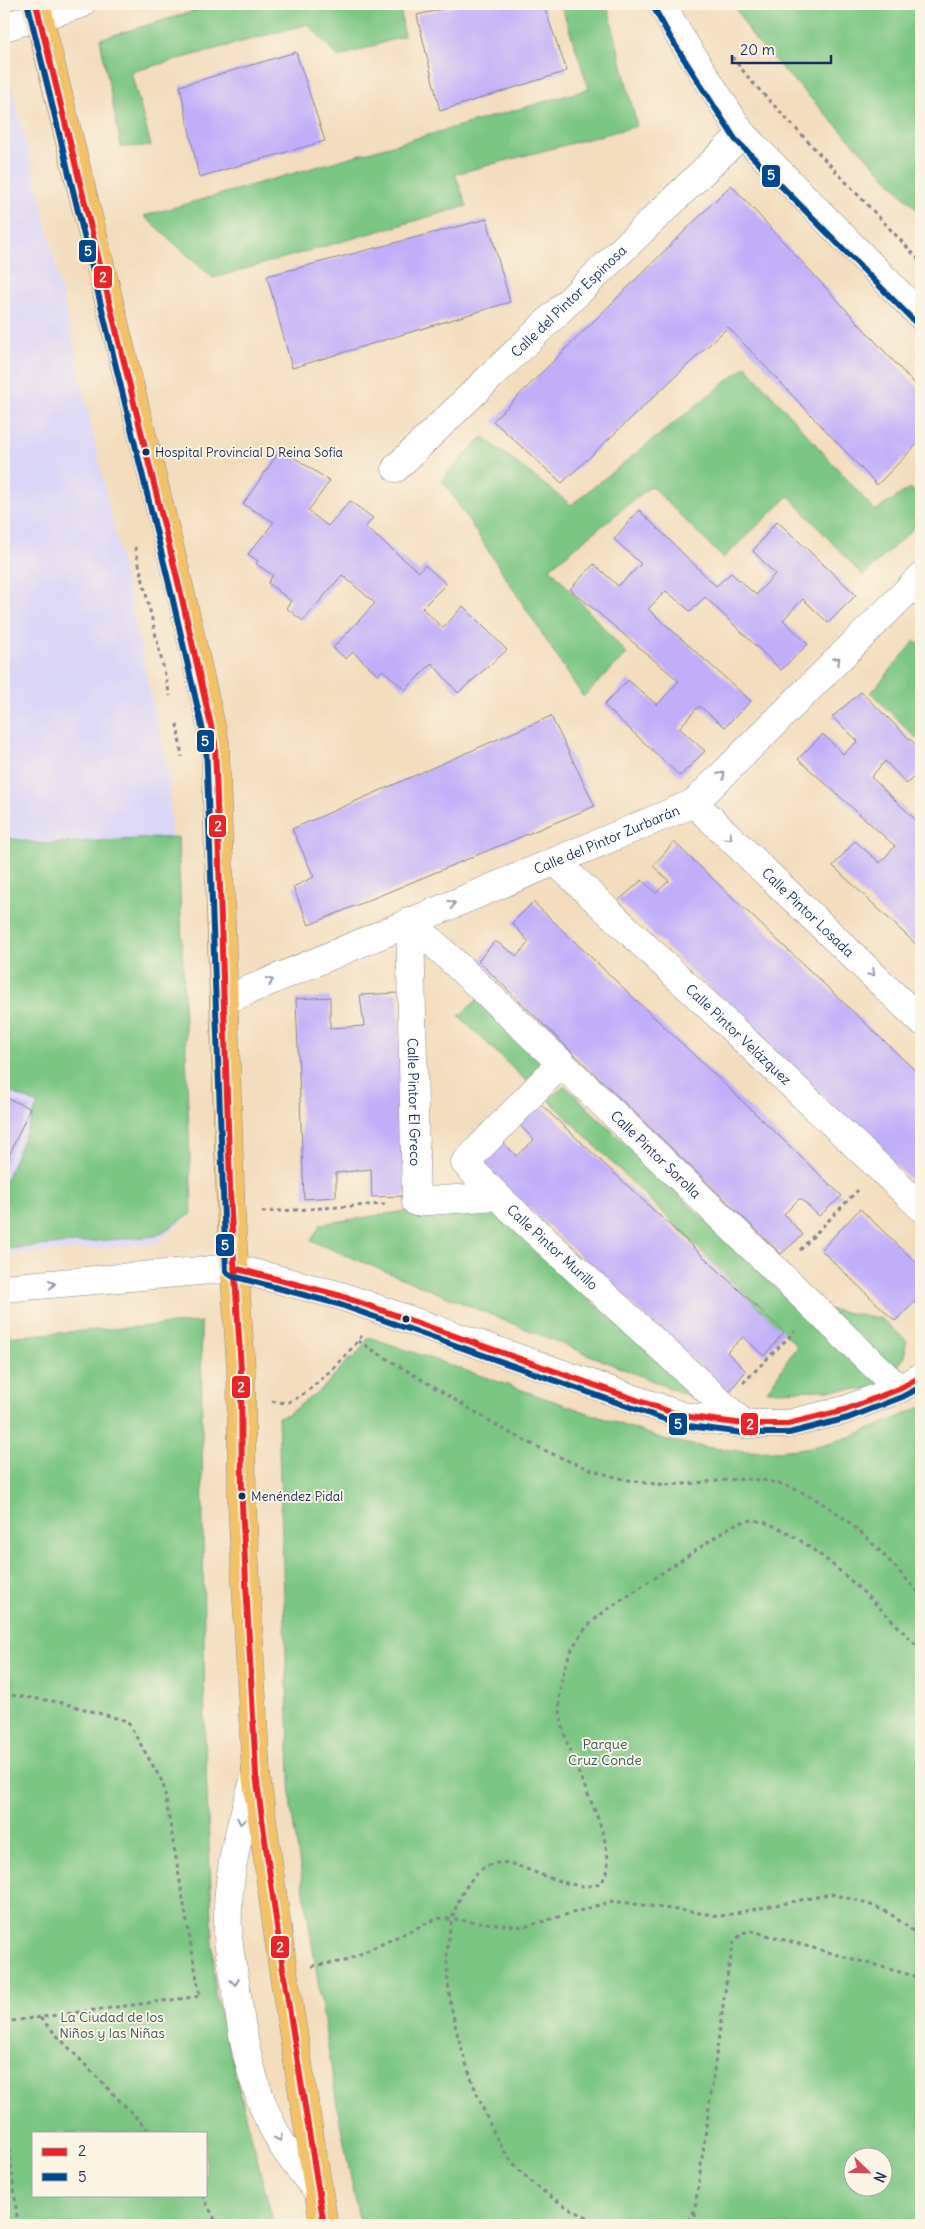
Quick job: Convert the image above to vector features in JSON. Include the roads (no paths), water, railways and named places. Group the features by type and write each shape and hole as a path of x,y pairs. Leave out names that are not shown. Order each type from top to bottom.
{"main road":[{"path":"37,10 180,590 215,743 231,1214 241,1369 242,1506 256,1775 282,1970 324,2225"}],"street":[{"path":"4,27 37,10 81,4"},
{"path":"662,4 677,32 742,134 921,316"},
{"name":"Calle del Pintor Espinosa","path":"396,468 742,134"},
{"name":"Calle del Pintor Zurbarán","path":"225,1000 694,803 921,577"},
{"name":"Calle Pintor Losada","path":"694,803 921,1021"},
{"name":"Calle Pintor Velázquez","path":"556,862 921,1207"},
{"name":"Calle Pintor Sorolla","path":"410,921 817,1309 910,1383"},
{"name":"Calle Pintor El Greco","path":"410,921 416,1202 497,1196"},
{"name":"Calle Pintor Murillo","path":"561,1063 465,1164 497,1196 744,1424"},
{"path":"4,1288 234,1268 341,1296 682,1416 744,1424 788,1424 845,1410 910,1383"},
{"path":"256,1775 242,1818 231,1879 229,1912 229,1945 242,2036 260,2098 283,2146 317,2191"}],"place":[{"name":"Hospital Provincial D Reina Sofía","path":"146,452"},
{"name":"Menéndez Pidal","path":"242,1496"}],"park label":[{"name":"Parque Cruz Conde","path":"605,1752"},
{"name":"La Ciudad de los Niños y las Niñas","path":"112,2025"}]}
